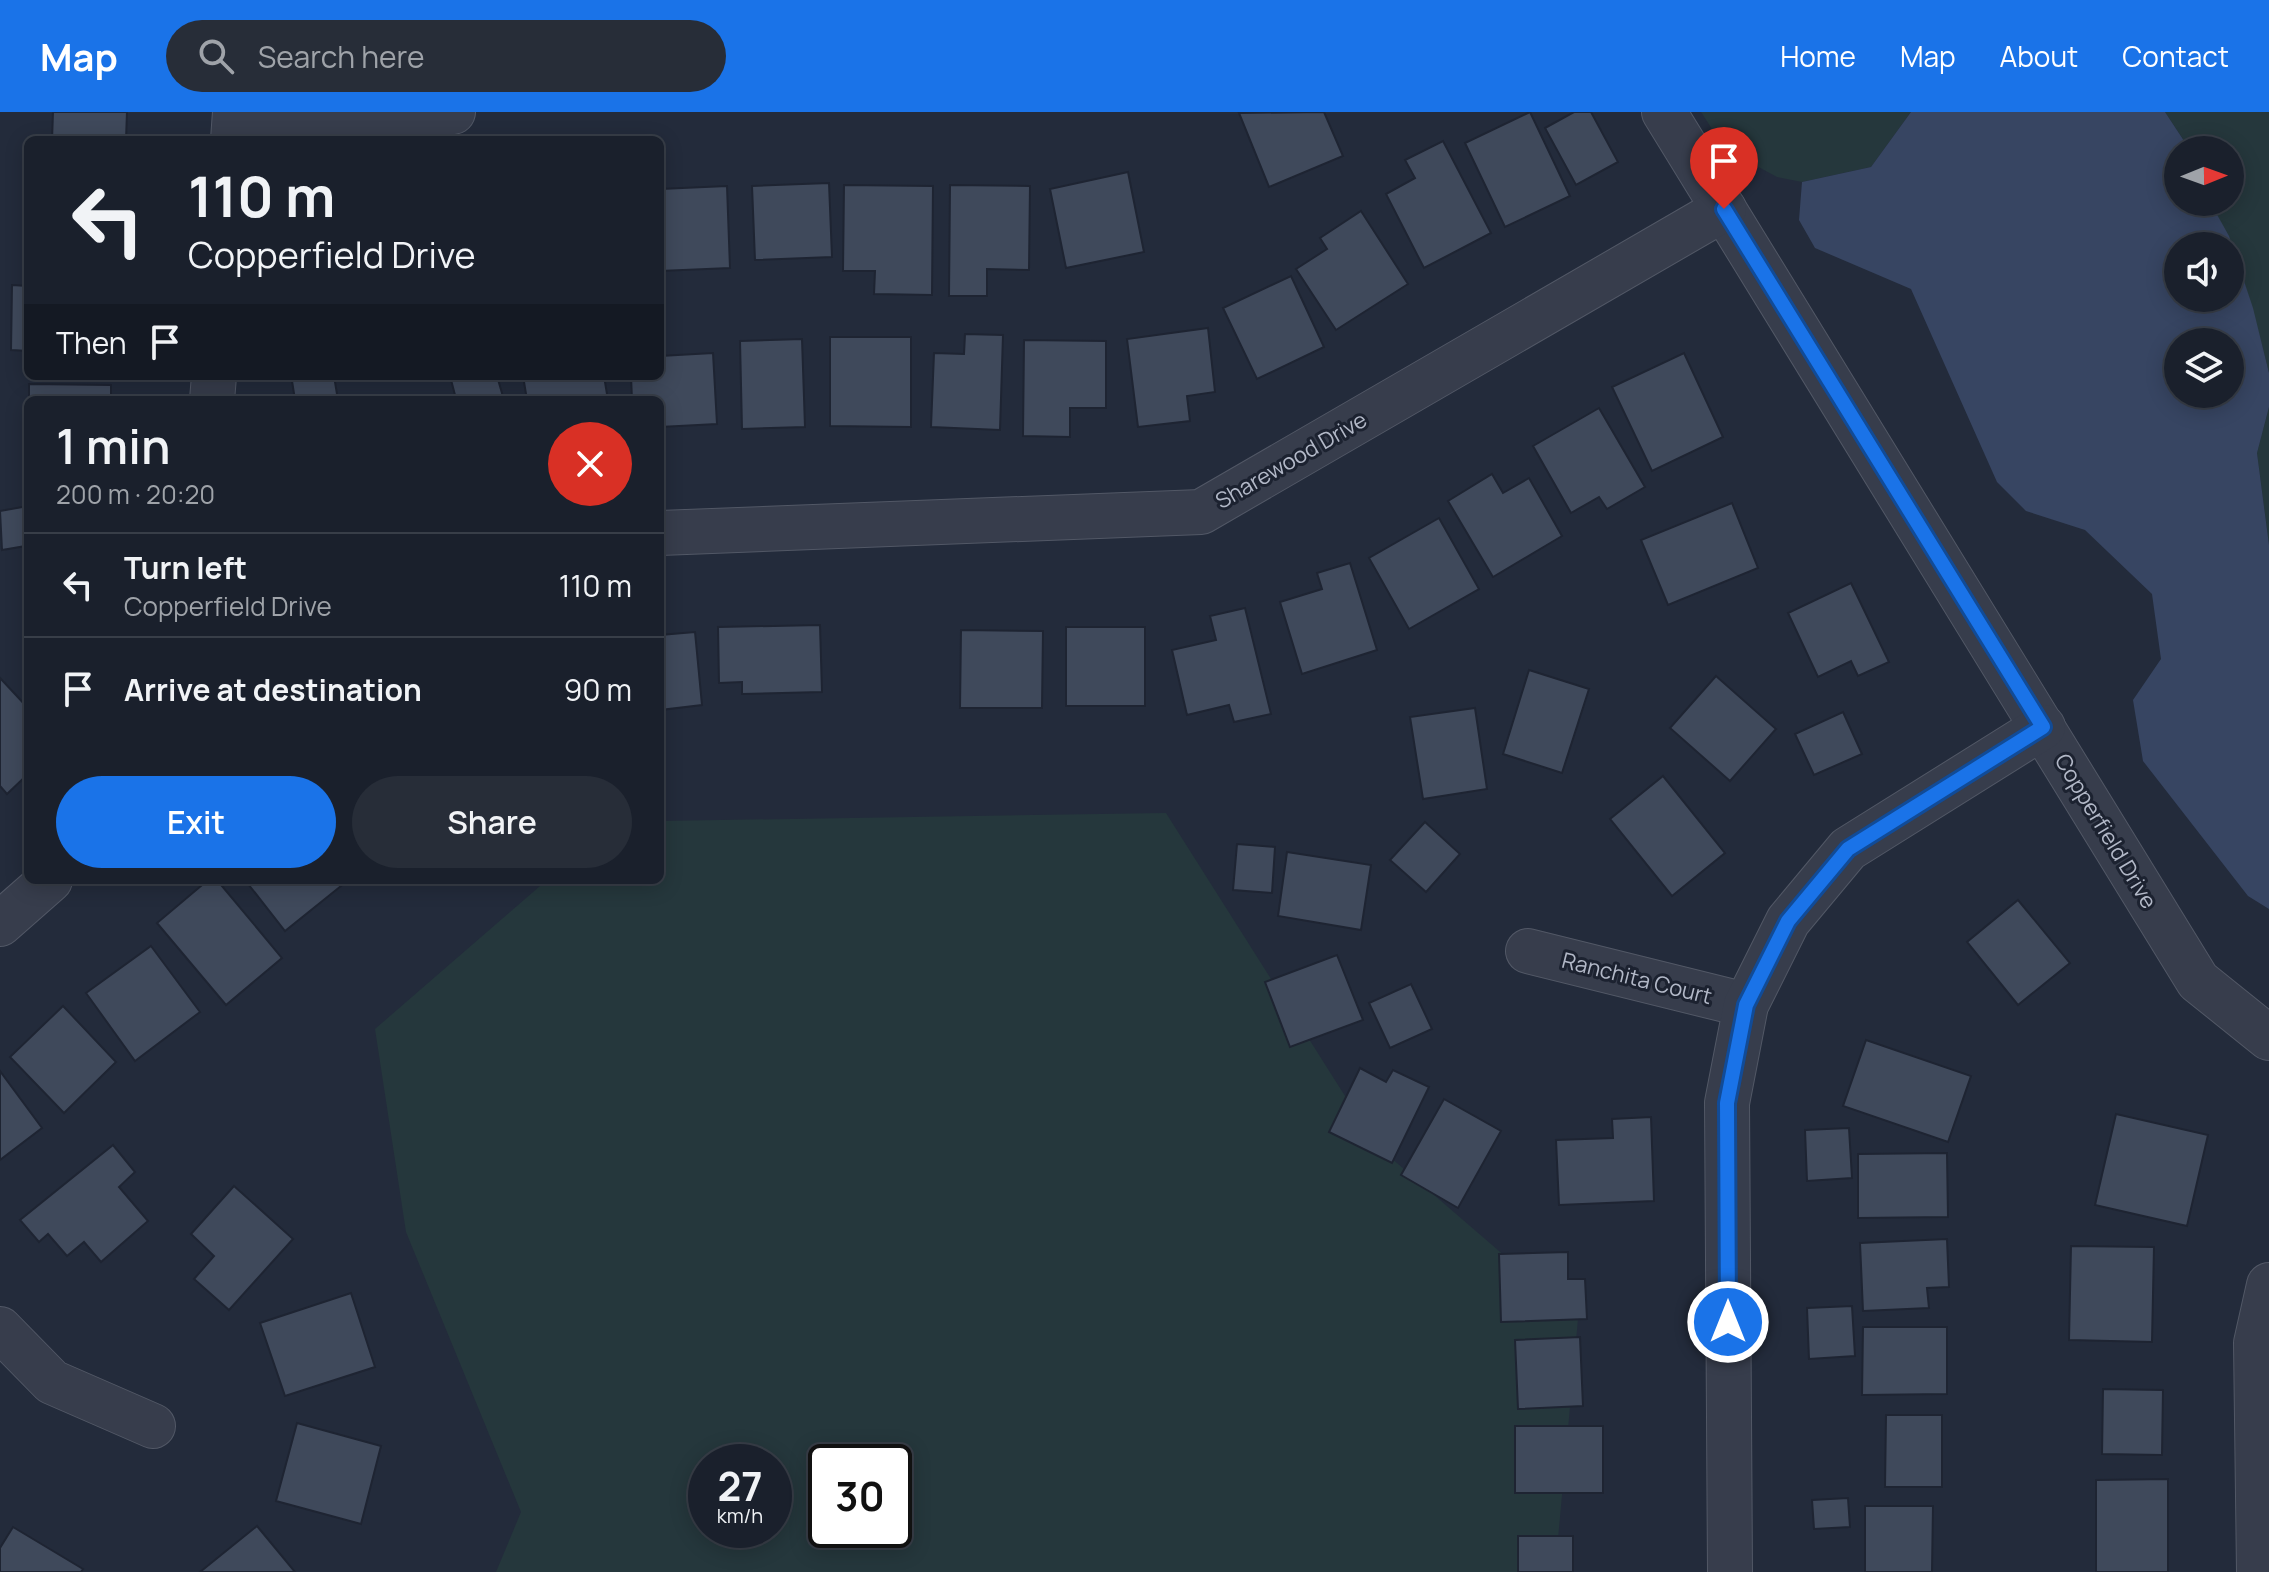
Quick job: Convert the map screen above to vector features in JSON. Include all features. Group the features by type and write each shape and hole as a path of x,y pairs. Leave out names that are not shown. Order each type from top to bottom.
{"street":[{"path":"233,136 235,112 368,128 453,112"},
{"name":"Copperfield Drive","path":"1664,112 2198,981 2269,1038"},
{"name":"Sharewood Drive","path":"664,533 1201,512 1724,209"},
{"path":"1730,1572 1727,1103 1746,1005 1788,921 1848,849 2043,727"},
{"path":"0,924 45,884"},
{"name":"Ranchita Court","path":"1528,951 1746,1005"},
{"path":"2259,1572 2256,1343 2269,1285"},
{"path":"0,1329 52,1382 153,1426"}],"shaded area":[{"path":"1701,112 1911,112 1871,167 1802,182 1777,177 1725,149"},
{"path":"2165,112 2269,112 2269,373 2244,282 2244,232 2225,232 2218,216 2244,216 2244,136 2181,136"},
{"path":"2269,407 2269,545 2257,453"},
{"path":"1166,813 1376,1145 1578,1319 1555,1572 496,1572 521,1512 406,1232 375,1029 542,884 664,884 664,821"}],"water":[{"path":"1911,112 2165,112 2181,136 2164,136 2164,216 2218,216 2227,232 2164,232 2164,312 2244,312 2244,281 2269,373 2269,407 2257,453 2269,545 2269,909 2248,896 2143,761 2133,700 2161,659 2152,594 2085,530 2026,511 1997,482 1911,289 1815,248 1799,220 1802,182 1871,167"}],"building":[{"path":"53,112 127,112 126,136 52,136"},
{"path":"1324,112 1343,156 1269,187 1239,113"},
{"path":"1530,112 1570,196 1505,227 1465,143"},
{"path":"1574,112 1591,112 1618,162 1576,185 1545,128"},
{"path":"1443,141 1491,233 1424,268 1386,194 1415,178 1405,160"},
{"path":"1128,172 1144,252 1066,268 1050,189"},
{"path":"829,183 832,257 755,260 752,186"},
{"path":"844,185 933,186 932,295 874,294 875,271 843,271"},
{"path":"950,185 1030,186 1029,270 987,269 987,296 949,296"},
{"path":"727,186 730,268 664,271 664,189"},
{"path":"1361,211 1408,284 1336,330 1296,269 1327,249 1320,238"},
{"path":"1291,276 1324,347 1257,379 1223,308"},
{"path":"12,285 24,286 24,351 11,350"},
{"path":"1208,328 1215,392 1187,396 1190,421 1138,427 1127,339"},
{"path":"965,334 1003,335 1000,430 931,427 934,353 964,354"},
{"path":"830,337 911,337 911,427 830,426"},
{"path":"802,339 805,427 742,429 740,341"},
{"path":"1024,340 1106,341 1106,408 1070,408 1070,437 1023,436"},
{"path":"713,353 717,424 664,427 664,396 632,396 631,380 664,380 664,356"},
{"path":"1684,353 1723,437 1652,471 1612,387"},
{"path":"335,380 337,396 294,396 292,381"},
{"path":"451,380 498,380 503,396 451,396 455,395"},
{"path":"524,380 605,380 607,396 526,396"},
{"path":"29,384 111,385 111,396 29,396"},
{"path":"1599,408 1645,487 1607,509 1599,497 1571,513 1533,446"},
{"path":"1492,474 1503,493 1529,478 1562,536 1493,577 1448,501"},
{"path":"1732,503 1758,568 1668,605 1641,540"},
{"path":"24,507 24,546 2,550 0,511"},
{"path":"1439,518 1479,589 1409,629 1369,558"},
{"path":"1350,563 1377,650 1302,674 1280,602 1322,589 1317,573"},
{"path":"1851,583 1889,662 1858,676 1851,661 1818,677 1788,613"},
{"path":"1245,608 1271,714 1234,722 1229,705 1187,715 1172,650 1216,640 1210,616"},
{"path":"820,625 822,692 742,694 742,682 719,683 718,627"},
{"path":"1066,627 1145,627 1145,706 1066,706"},
{"path":"961,630 1043,631 1042,708 960,708"},
{"path":"695,632 702,705 664,710 664,635"},
{"path":"1529,670 1589,689 1562,773 1503,754"},
{"path":"1716,676 1776,729 1730,781 1670,728"},
{"path":"0,678 24,704 24,778 7,794 0,786"},
{"path":"1475,708 1487,789 1423,799 1410,717"},
{"path":"1843,712 1862,754 1814,775 1795,734"},
{"path":"1663,776 1725,853 1672,896 1610,819"},
{"path":"1425,822 1460,854 1426,892 1390,860"},
{"path":"1237,844 1275,847 1272,893 1233,890"},
{"path":"1287,852 1371,865 1361,930 1278,916"},
{"path":"203,884 220,884 282,958 226,1005 157,923"},
{"path":"248,884 344,884 285,931"},
{"path":"2018,900 2070,963 2018,1005 1967,942"},
{"path":"151,946 200,1012 135,1061 86,993"},
{"path":"1337,955 1363,1020 1290,1047 1265,982"},
{"path":"1411,984 1432,1029 1390,1048 1369,1003"},
{"path":"63,1006 116,1062 64,1113 10,1057"},
{"path":"1866,1040 1971,1076 1948,1142 1843,1106"},
{"path":"1360,1068 1386,1082 1393,1070 1429,1087 1392,1163 1329,1132"},
{"path":"0,1071 42,1128 0,1160"},
{"path":"1444,1099 1501,1131 1458,1208 1401,1175"},
{"path":"2116,1114 2208,1135 2187,1226 2095,1205"},
{"path":"1651,1117 1654,1201 1559,1205 1556,1140 1613,1138 1612,1119"},
{"path":"1849,1128 1852,1178 1807,1181 1805,1130"},
{"path":"113,1145 135,1172 119,1187 148,1221 101,1262 84,1242 67,1256 48,1234 39,1242 20,1220"},
{"path":"1947,1153 1948,1217 1858,1218 1858,1154"},
{"path":"234,1186 293,1239 229,1310 194,1279 214,1256 191,1234"},
{"path":"1947,1239 1949,1287 1927,1288 1929,1308 1863,1311 1860,1243"},
{"path":"2071,1246 2154,1247 2152,1342 2069,1340"},
{"path":"1568,1252 1568,1279 1585,1279 1587,1319 1501,1322 1499,1254"},
{"path":"351,1293 375,1367 285,1396 260,1323"},
{"path":"1852,1306 1855,1356 1809,1359 1807,1308"},
{"path":"1863,1327 1947,1327 1947,1394 1862,1395"},
{"path":"1580,1337 1583,1406 1518,1409 1515,1340"},
{"path":"2103,1389 2163,1390 2162,1455 2102,1454"},
{"path":"1886,1415 1942,1415 1942,1487 1885,1487"},
{"path":"297,1423 381,1446 361,1524 276,1501"},
{"path":"1515,1426 1603,1426 1603,1493 1515,1493"},
{"path":"2168,1479 2168,1572 2096,1572 2096,1480"},
{"path":"1848,1498 1850,1527 1814,1529 1812,1500"},
{"path":"1865,1506 1933,1506 1932,1572 1865,1572"},
{"path":"257,1526 295,1572 200,1572"},
{"path":"13,1527 83,1569 81,1572 0,1572 0,1548"},
{"path":"1518,1536 1573,1536 1573,1572 1518,1572"}],"route":[{"path":"1724,209 2043,727 1848,849 1788,921 1746,1005 1727,1103 1728,1322"}]}
